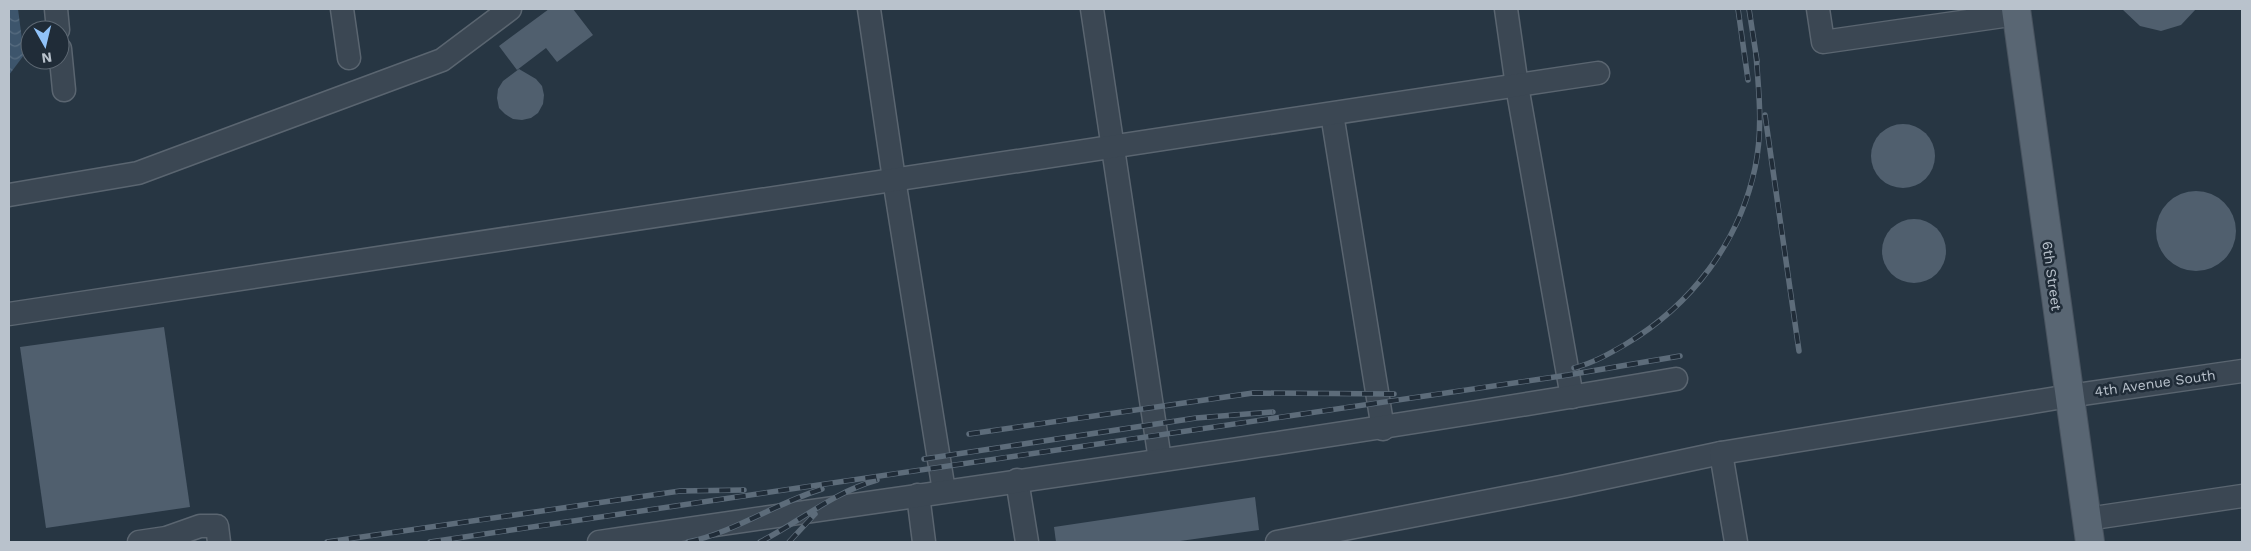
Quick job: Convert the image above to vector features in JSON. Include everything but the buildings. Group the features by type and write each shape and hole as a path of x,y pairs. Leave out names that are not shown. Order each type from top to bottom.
{"main road":[{"name":"6th Street","path":"2016,12 2088,530"}],"street":[{"path":"342,9 349,58"},
{"path":"9,195 138,173 442,60 510,9"},
{"path":"869,9 894,180 944,491"},
{"path":"1092,9 1160,460"},
{"path":"1506,9 1517,86 1572,397"},
{"path":"1818,9 1823,42 2016,12"},
{"path":"62,70 64,90"},
{"path":"9,314 1598,73"},
{"path":"1332,114 1383,429"},
{"name":"4th Avenue South","path":"1277,542 1566,486 1721,453 2069,396 2242,371"},
{"path":"598,542 1017,480 1383,429 1676,380"},
{"path":"1721,453 1736,542"},
{"path":"1017,480 1027,542"},
{"path":"918,495 924,542"},
{"path":"2088,530 2242,496"},
{"path":"139,542 166,540 200,526 216,526 219,542"}],"water":[{"path":"9,9 18,9 20,60 9,75"}],"railway":[{"path":"1738,9 1748,80"},
{"path":"1749,9 1757,61"},
{"path":"1574,368 1588,364 1626,344 1671,311 1709,270 1724,246 1737,222 1748,195 1755,168 1760,112 1756,55"},
{"path":"1765,115 1799,351"},
{"path":"430,542 1568,375 1680,356"},
{"path":"969,434 1253,393 1394,394"},
{"path":"924,459 1196,418 1273,412"},
{"path":"760,542 846,492 877,480"},
{"path":"688,542 739,525 788,502 822,489"},
{"path":"327,542 680,491 744,490"},
{"path":"789,542 815,514"}]}
